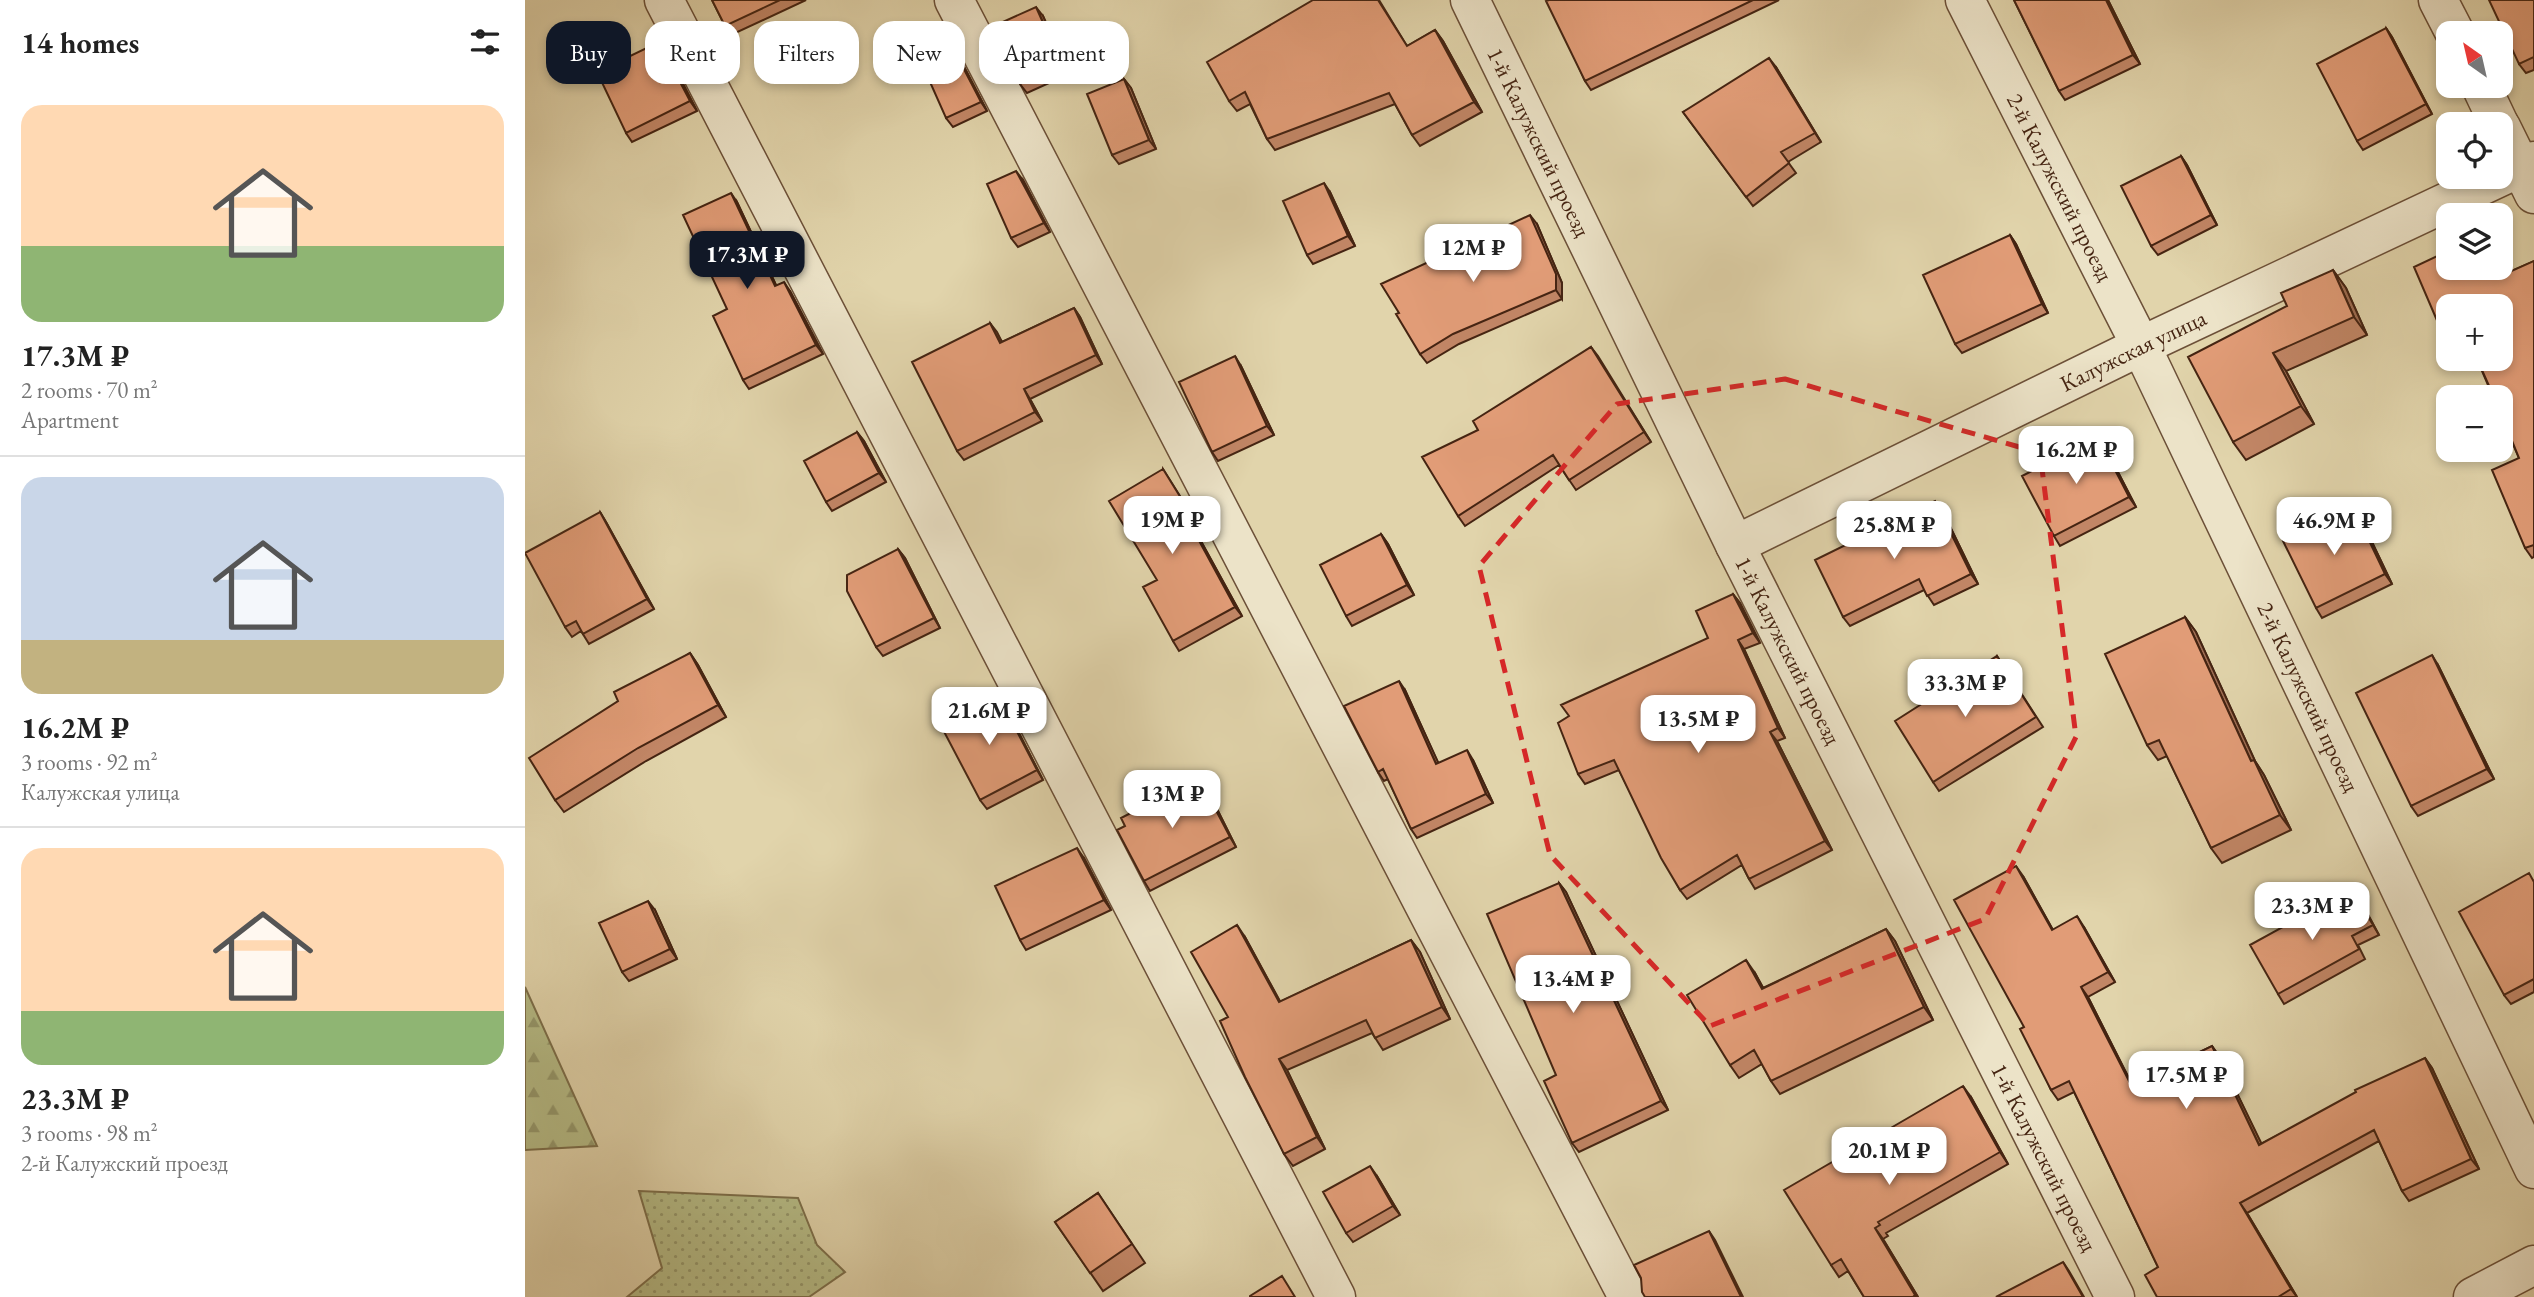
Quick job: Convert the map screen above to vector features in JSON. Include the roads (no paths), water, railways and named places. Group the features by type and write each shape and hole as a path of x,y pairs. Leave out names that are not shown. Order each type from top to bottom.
{"street":[{"path":"664,0 1336,1297"},
{"path":"954,0 1628,1297"},
{"name":"1-й Калужский проезд","path":"1470,0 1735,545 2115,1297"},
{"name":"2-й Калужский проезд","path":"1965,0 2141,346 2534,1170"},
{"path":"2438,0 2449,21"},
{"path":"2513,147 2530,174"},
{"name":"Калужская улица","path":"1735,545 2141,346 2530,174"},
{"path":"2473,1297 2534,1265"}]}
